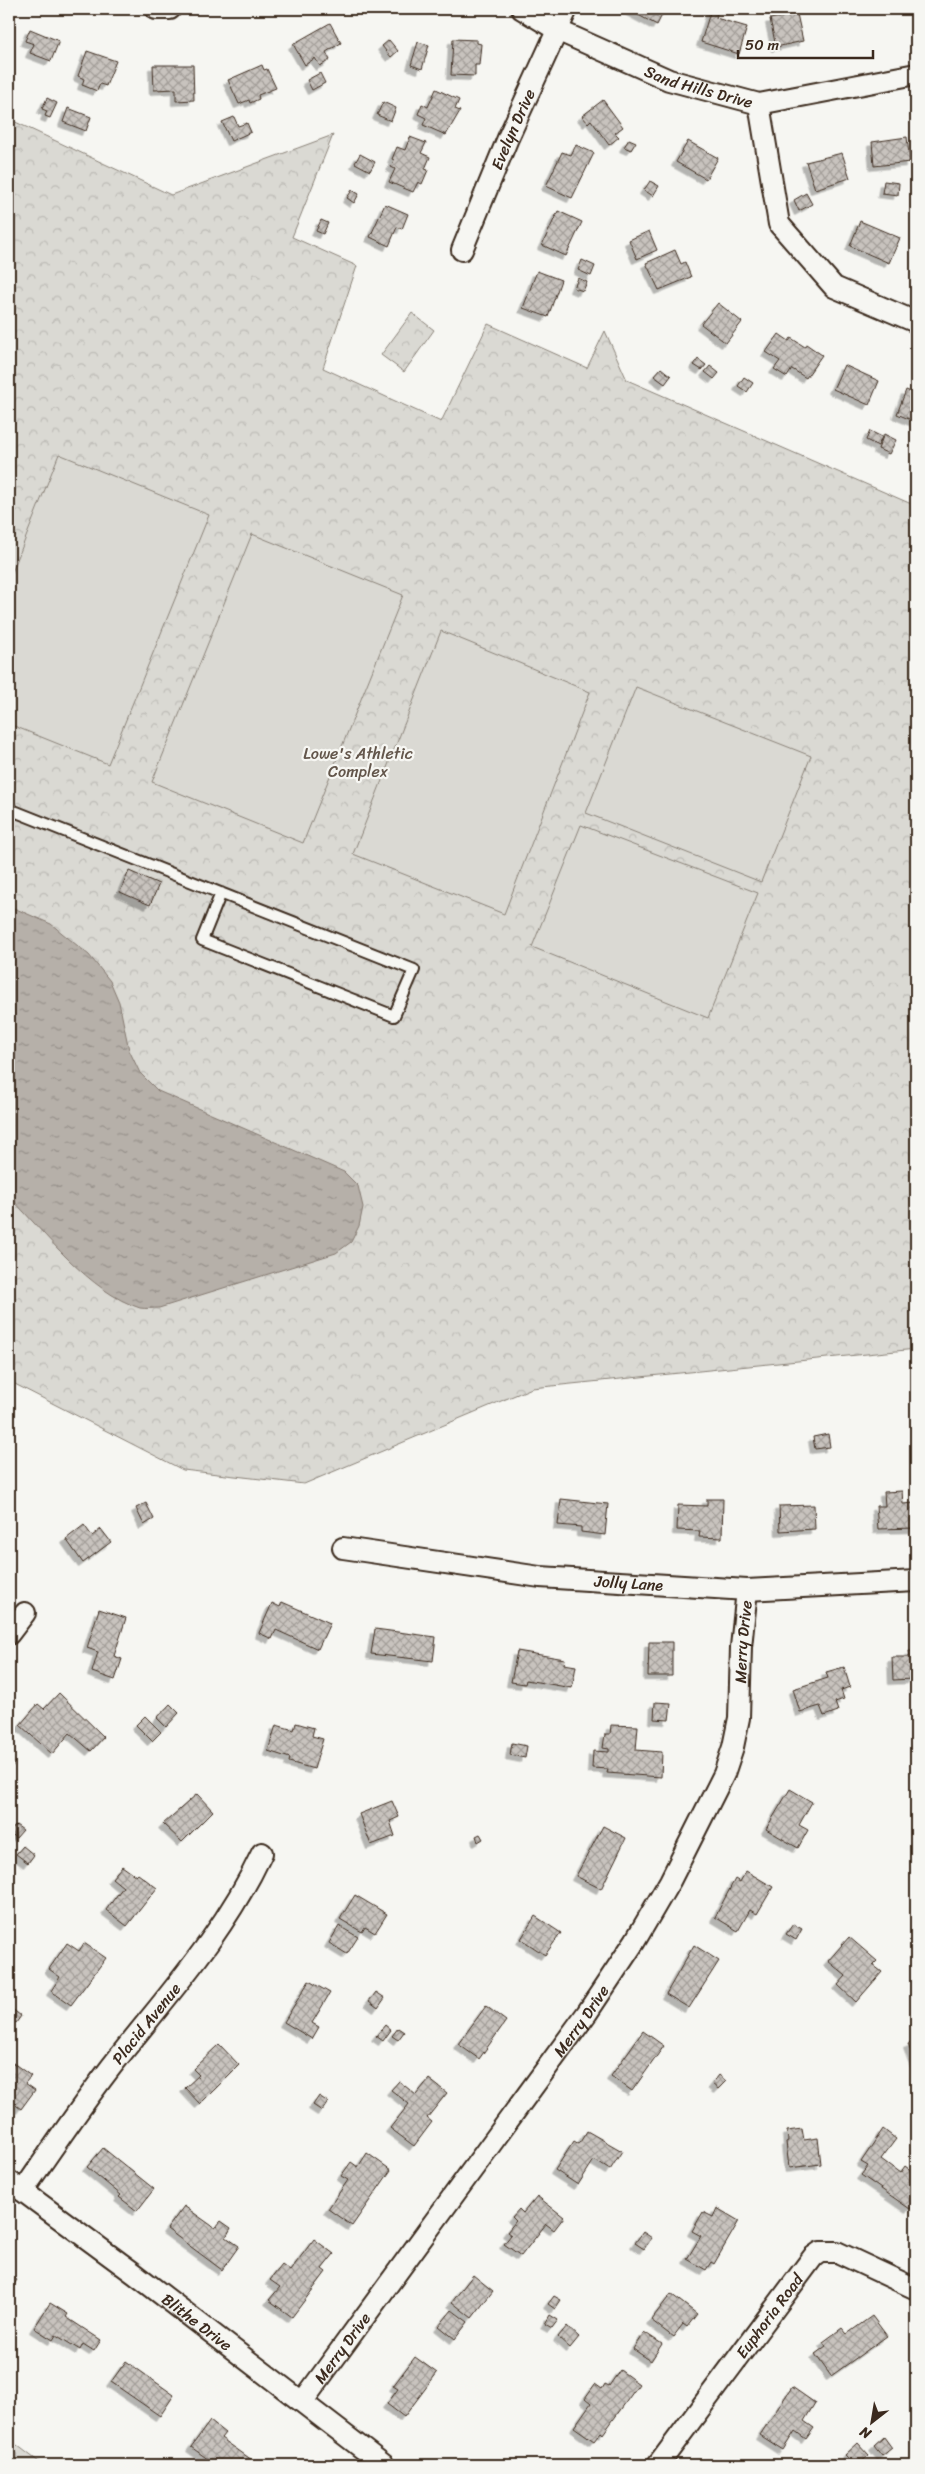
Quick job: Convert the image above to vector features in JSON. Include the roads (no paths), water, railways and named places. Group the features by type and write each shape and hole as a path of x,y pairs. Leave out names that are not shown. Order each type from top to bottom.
{"street":[{"path":"156,9 170,9"},
{"name":"Sand Hills Drive","path":"522,9 558,30 669,80 759,104 916,74"},
{"name":"Evelyn Drive","path":"462,250 508,138 568,9"},
{"path":"759,104 778,224 834,287 916,322"},
{"name":"Jolly Lane","path":"343,1548 540,1577 746,1590 916,1581"},
{"name":"Merry Drive","path":"303,2402 587,2013 635,1941 670,1881 724,1774 733,1746 738,1718 746,1590"},
{"path":"9,1634 25,1613"},
{"name":"Placid Avenue","path":"16,2186 191,1970 220,1930 246,1887 262,1853"},
{"name":"Blithe Drive","path":"16,2186 384,2465"},
{"name":"Euphoria Road","path":"658,2465 812,2257 820,2252 837,2252 916,2289"}],"lane":[{"path":"9,809 221,893 414,970 394,1016 202,940 221,893"}],"water":[{"path":"9,906 51,924 89,955 110,981 119,1002 129,1050 140,1073 158,1091 344,1172 358,1186 363,1207 359,1226 351,1242 336,1253 159,1308 140,1308 121,1300 103,1289 69,1260 9,1196"}],"park label":[{"name":"Lowe's Athletic Complex","path":"358,762"}]}
